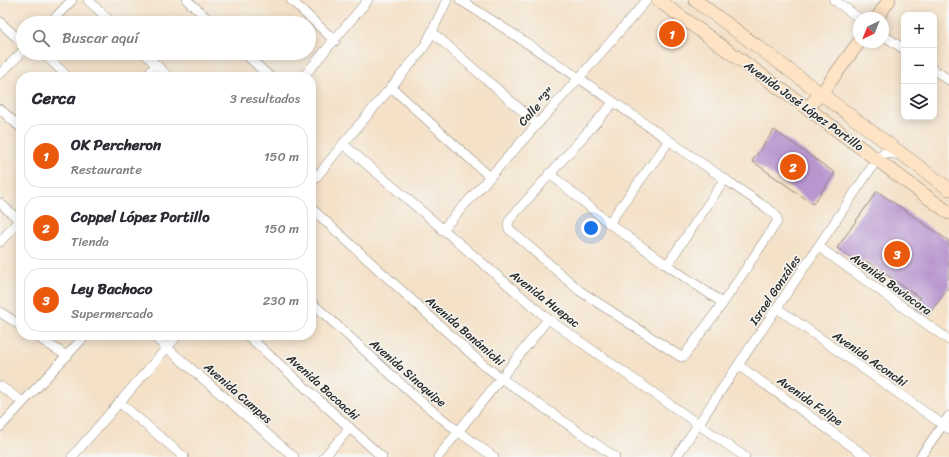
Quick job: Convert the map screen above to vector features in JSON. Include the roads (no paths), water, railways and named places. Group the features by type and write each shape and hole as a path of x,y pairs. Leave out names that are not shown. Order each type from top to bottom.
{"main road":[{"name":"Avenida José López Portillo","path":"658,0 949,213"},
{"name":"Avenida José López Portillo","path":"695,0 949,189"},
{"path":"881,12 889,0"},
{"path":"807,108 821,94 855,48"}],"street":[{"path":"57,16 72,0"},
{"path":"88,0 105,16"},
{"path":"187,0 204,16"},
{"path":"291,0 309,16"},
{"path":"307,72 368,0"},
{"path":"316,178 419,54 432,32 447,0"},
{"path":"460,0 579,78 614,102 669,141 774,213 777,218 777,222 723,303 687,353 681,356 580,291 510,229 508,224 510,219 549,174 614,102"},
{"name":"Calle \"3\"","path":"442,230 647,0"},
{"path":"834,0 853,14"},
{"path":"0,22 16,37"},
{"path":"316,23 335,40"},
{"path":"432,32 537,124"},
{"path":"889,39 902,48"},
{"path":"0,74 16,58"},
{"path":"50,60 63,72"},
{"path":"151,60 164,72"},
{"path":"252,60 265,72"},
{"path":"150,72 156,65"},
{"path":"937,72 949,80"},
{"path":"391,86 490,177"},
{"path":"0,109 16,123"},
{"path":"609,223 669,141"},
{"name":"Avenida Huepac","path":"343,144 548,319 745,457"},
{"path":"877,159 880,155 885,153 902,155"},
{"name":"Israel Gonzáles","path":"676,457 877,159"},
{"path":"549,174 609,223 666,265 723,303"},
{"path":"666,265 725,179"},
{"path":"0,203 16,217"},
{"name":"Avenida Banámichi","path":"316,213 466,350 501,378 615,457"},
{"path":"0,242 16,224"},
{"name":"Avenida Baviacora","path":"819,247 949,340"},
{"name":"Avenida Sinoquipe","path":"316,307 406,388 459,432 494,457"},
{"name":"Avenida Aconchi","path":"777,308 946,427"},
{"path":"0,312 16,323"},
{"path":"438,457 548,319"},
{"path":"42,340 67,356"},
{"path":"0,427 81,340"},
{"name":"Avenida Cumpas","path":"158,340 294,457"},
{"path":"72,457 173,340"},
{"name":"Avenida Bacoachi","path":"253,340 382,457"},
{"name":"Avenida Felipe","path":"738,366 867,457"},
{"path":"0,386 23,402"},
{"path":"119,402 184,457"},
{"path":"920,457 946,427 949,416"},
{"path":"324,457 350,428"}],"place":[{"name":"OK Percheron","path":"672,34"},
{"name":"Coppel López Portillo","path":"793,167"},
{"name":"Ley Bachoco","path":"897,254"}]}
